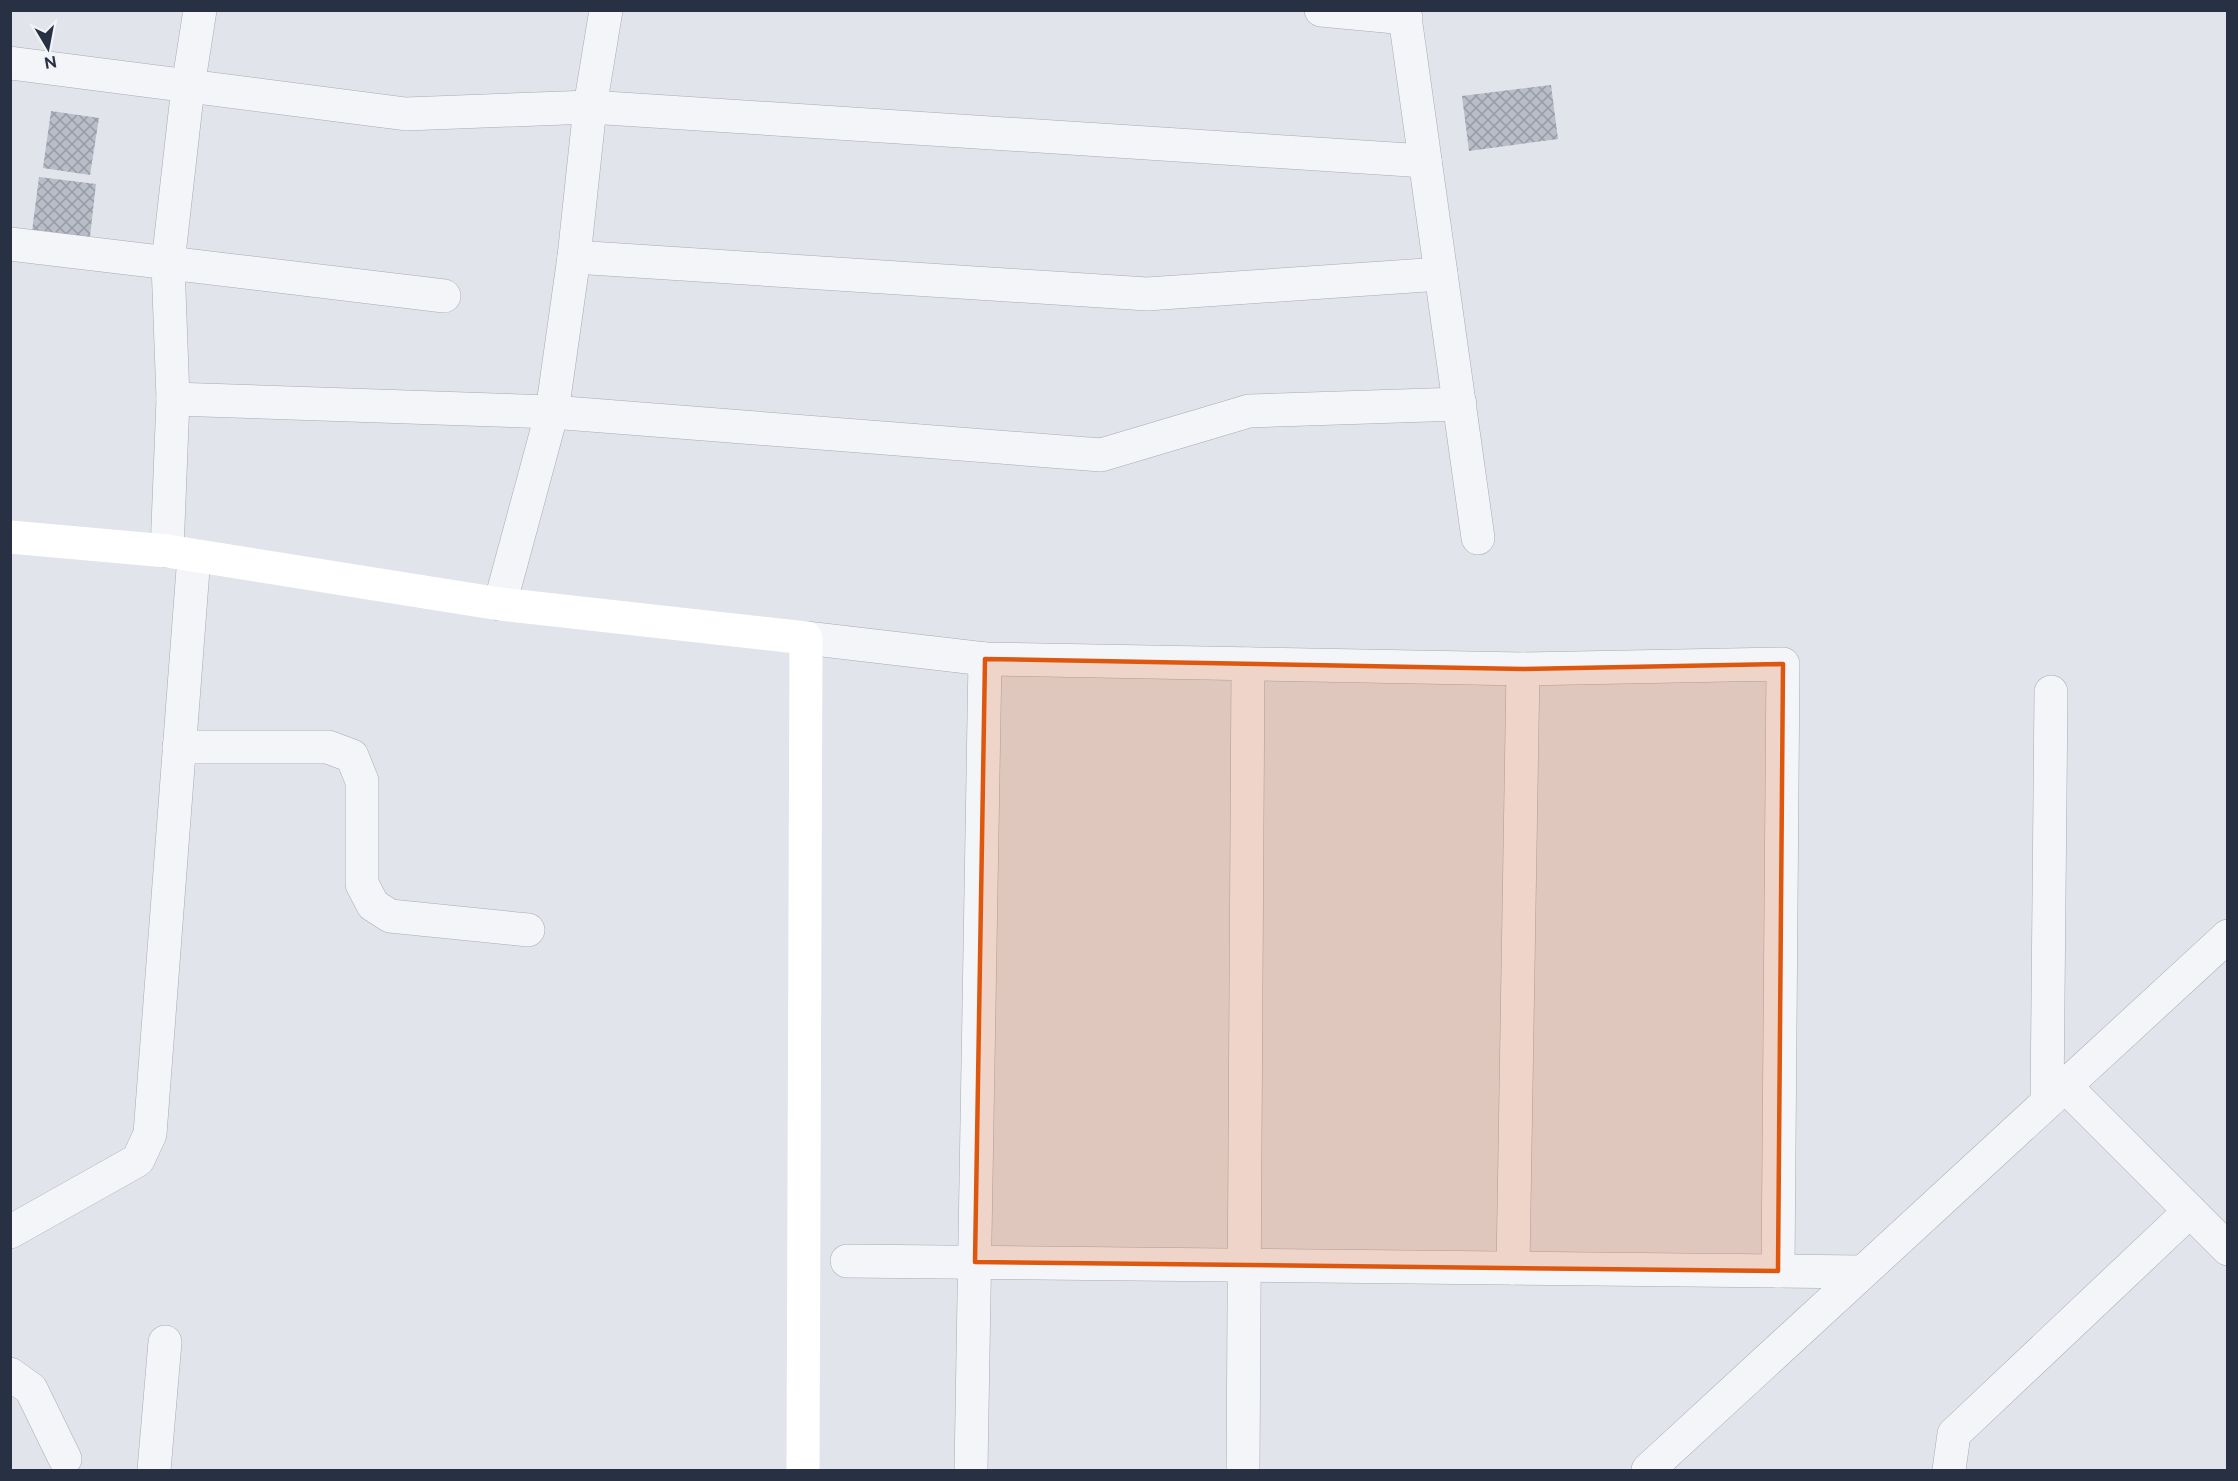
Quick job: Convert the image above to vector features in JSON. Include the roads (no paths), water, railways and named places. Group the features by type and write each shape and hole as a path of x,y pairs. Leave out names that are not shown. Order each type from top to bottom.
{"main road":[{"path":"10,537 180,553 500,604 806,638 803,1470"}],"street":[{"path":"10,1232 138,1160 150,1134 179,747 180,553 168,263 188,87 200,10"},
{"path":"500,604 552,412 574,257 590,107 606,10"},
{"path":"1321,10 1405,14 1478,538"},
{"path":"10,63 406,114 590,107 1425,161"},
{"path":"10,244 444,296"},
{"path":"574,257 1147,294 1441,274"},
{"path":"173,399 552,412 1101,455 1249,411 1460,404"},
{"path":"806,638 985,658 1523,669 1783,664 1778,1271"},
{"path":"971,1470 985,658"},
{"path":"1243,1470 1248,664"},
{"path":"1513,1268 1523,669"},
{"path":"2051,692 2056,1094 2190,1211 2228,1249"},
{"path":"179,747 328,747 352,756 362,782 362,884 373,905 390,916 528,930"},
{"path":"1648,1470 2228,936"},
{"path":"1950,1470 1954,1434 2190,1211"},
{"path":"847,1261 1863,1272"},
{"path":"154,1470 165,1342"},
{"path":"10,1374 31,1389 65,1459"}]}
